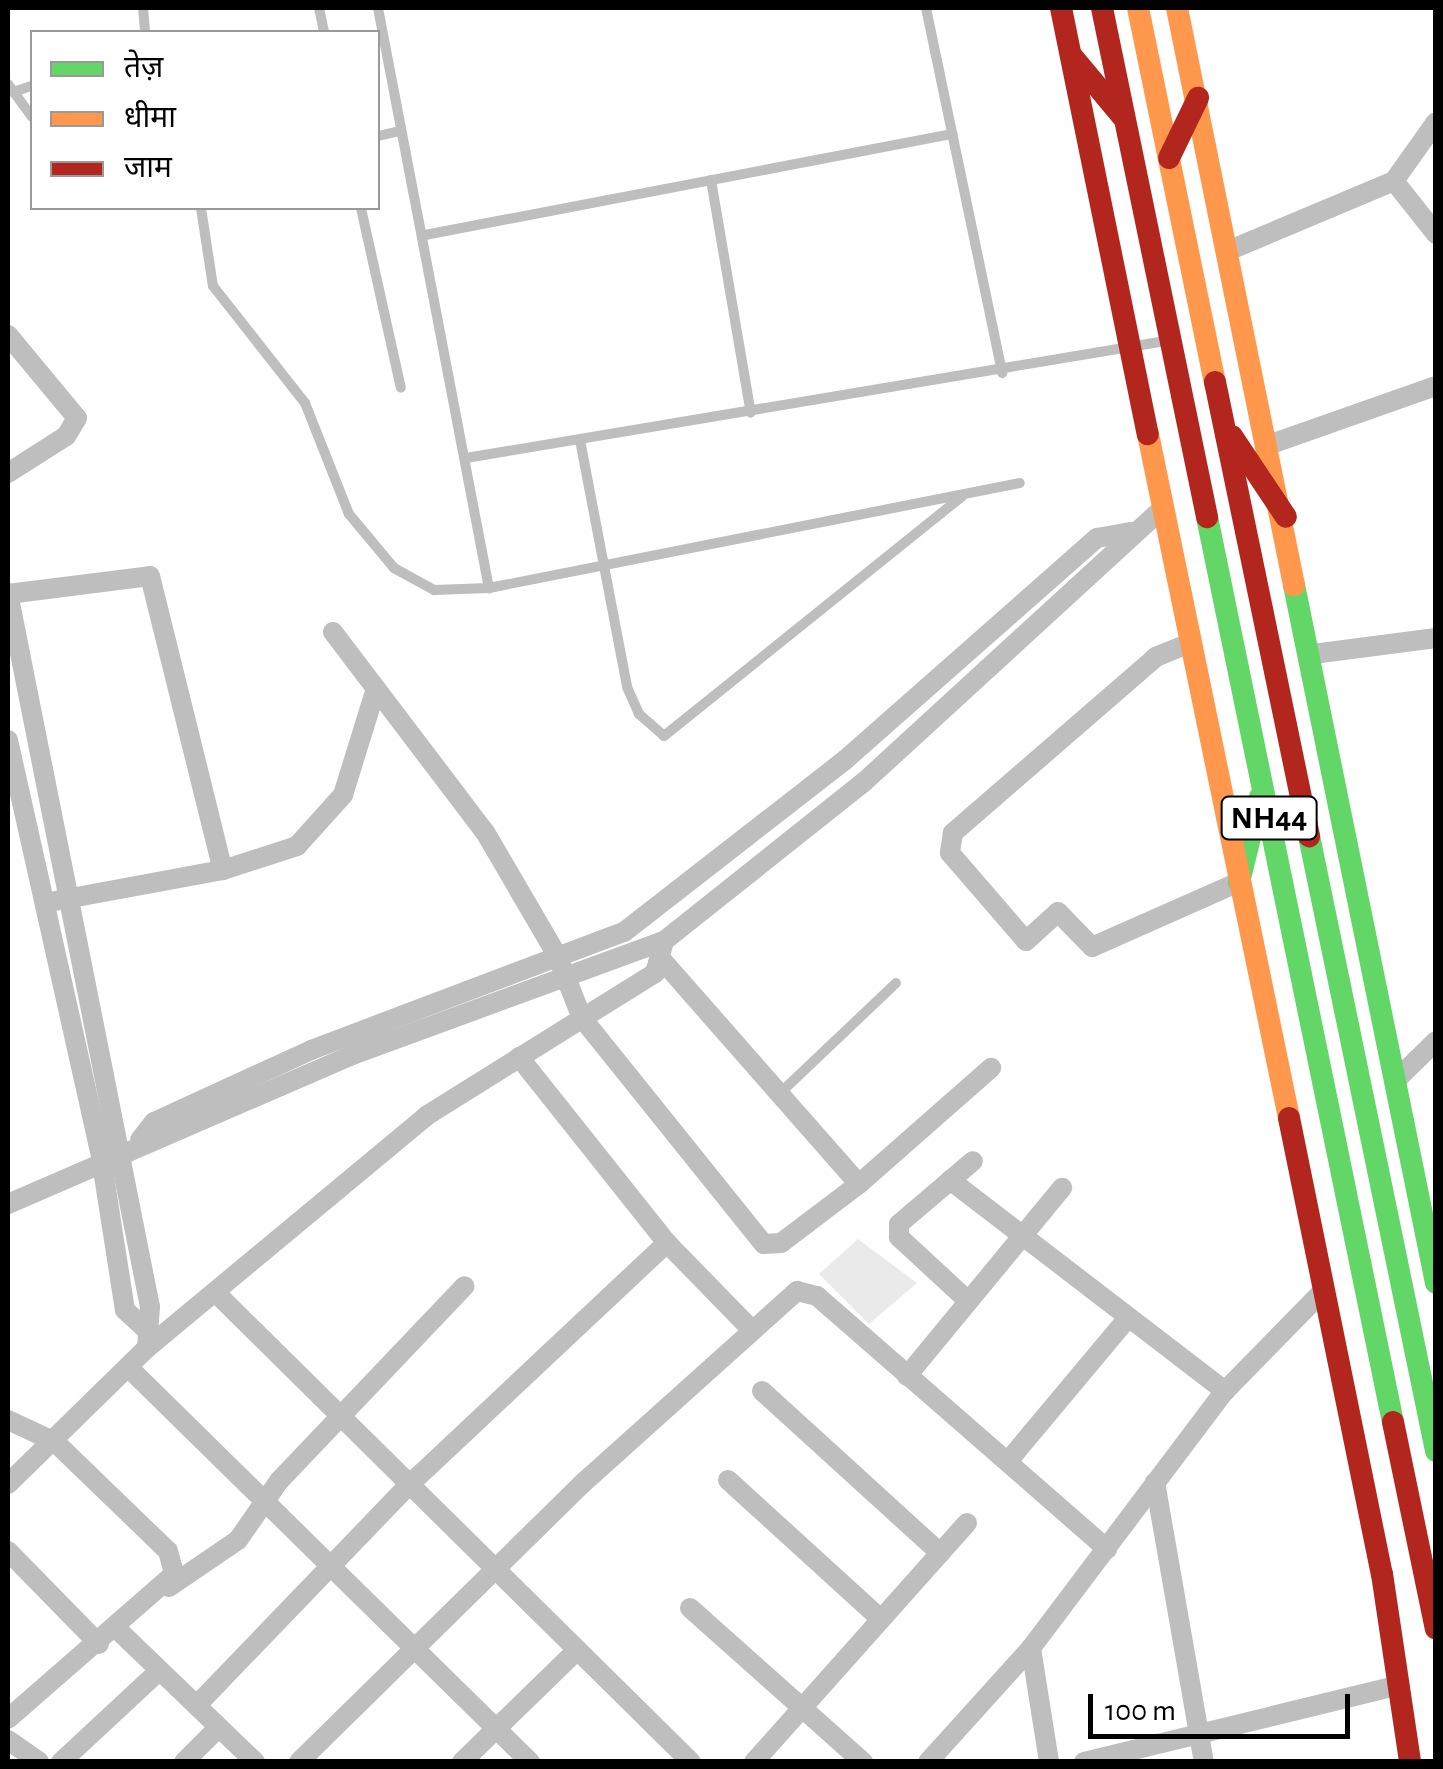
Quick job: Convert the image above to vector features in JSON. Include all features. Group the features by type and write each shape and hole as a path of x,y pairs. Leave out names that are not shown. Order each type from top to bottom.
{"main road":[{"path":"1061,8 1324,1290 1400,1685 1410,1762"},
{"name":"NH44","path":"1102,8 1166,340 1436,1629"},
{"name":"NH44","path":"1138,8 1436,1450"},
{"path":"1177,8 1286,517 1436,1282"},
{"path":"1071,55 1124,118"},
{"path":"1169,158 1198,98"},
{"path":"1222,422 1286,517"},
{"path":"1240,882 1262,788"}],"street":[{"path":"1230,250 1394,181 1436,122"},
{"path":"1394,181 1436,234"},
{"path":"8,336 77,418 66,436 8,473"},
{"path":"1270,444 1436,386"},
{"path":"8,1484 130,1368 145,1337 217,1294 426,1116 582,1018 1038,629 1114,562 1131,532 1163,508"},
{"path":"140,1140 154,1122 274,1069 557,955 624,932 770,820 1097,538 1131,532"},
{"path":"145,1337 125,1310 111,1153 8,594 150,576 223,870"},
{"path":"1019,607 1038,629"},
{"path":"333,632 374,696 485,832 557,955 582,1018 764,1244 781,1243 859,1184 991,1068"},
{"path":"1312,654 1436,638"},
{"path":"1190,643 1156,657 968,820 950,853 1026,941 1058,912 1092,947 1240,882"},
{"path":"42,903 223,870 297,846 321,827 357,763 374,696"},
{"path":"35,731 8,739 42,903 111,1153"},
{"path":"770,820 786,844"},
{"path":"8,1204 140,1140 166,1140 286,1090 352,1055 566,979 663,951"},
{"path":"663,951 775,1098 859,1184"},
{"path":"1395,1081 1436,1041"},
{"path":"519,1057 667,1243 748,1327"},
{"path":"274,1069 286,1090"},
{"path":"967,1300 899,1237 900,1224 972,1161"},
{"path":"950,1180 1225,1391"},
{"path":"907,1376 1062,1188"},
{"path":"197,1705 409,1486 667,1243"},
{"path":"8,1719 170,1587 238,1540 266,1496 465,1286"},
{"path":"928,1762 1031,1648 1225,1391 1324,1290"},
{"path":"299,1762 748,1327 805,1291 1010,1460 1107,1550"},
{"path":"217,1294 691,1762"},
{"path":"1010,1460 1128,1319"},
{"path":"130,1368 336,1562 416,1649 530,1762"},
{"path":"762,1391 940,1553"},
{"path":"8,1420 55,1442 168,1551 170,1587"},
{"path":"728,1480 881,1619"},
{"path":"1156,1482 1204,1762"},
{"path":"754,1762 967,1523"},
{"path":"8,1551 98,1644"},
{"path":"690,1608 863,1762"},
{"path":"118,1630 255,1762"},
{"path":"1031,1648 1049,1762"},
{"path":"462,1762 576,1650"},
{"path":"61,1762 159,1671"},
{"path":"1084,1762 1400,1685"},
{"path":"184,1762 219,1728"},
{"path":"8,1740 39,1762"}],"lane":[{"path":"378,8 400,131 425,235 489,588"},
{"path":"926,8 1002,373"},
{"path":"10,88 30,115"},
{"path":"380,136 400,131"},
{"path":"425,235 952,134"},
{"path":"711,180 750,413"},
{"path":"201,210 213,286 305,404 361,534 417,582 449,592 489,588 1020,482"},
{"path":"361,210 401,388"},
{"path":"466,458 1002,373 1166,340"},
{"path":"580,440 600,566 631,701 669,736 965,494"},
{"path":"775,1098 896,983"}],"shaded area":[{"path":"858,1239 917,1283 869,1324 819,1274"}],"traffic: fast":[{"path":"1207,517 1393,1422"},
{"path":"1294,585 1436,1283"},
{"path":"1239,882 1260,797"},
{"path":"1309,836 1436,1451"}],"traffic: slow":[{"path":"1138,8 1215,382"},
{"path":"1177,8 1294,585"},
{"path":"1148,434 1289,1118"}],"traffic: jam":[{"path":"1061,8 1148,434"},
{"path":"1102,8 1207,517"},
{"path":"1071,55 1122,116"},
{"path":"1169,158 1198,98"},
{"path":"1215,382 1309,836"},
{"path":"1232,436 1286,517"},
{"path":"1289,1118 1382,1574 1410,1762"},
{"path":"1393,1422 1436,1629"}]}
